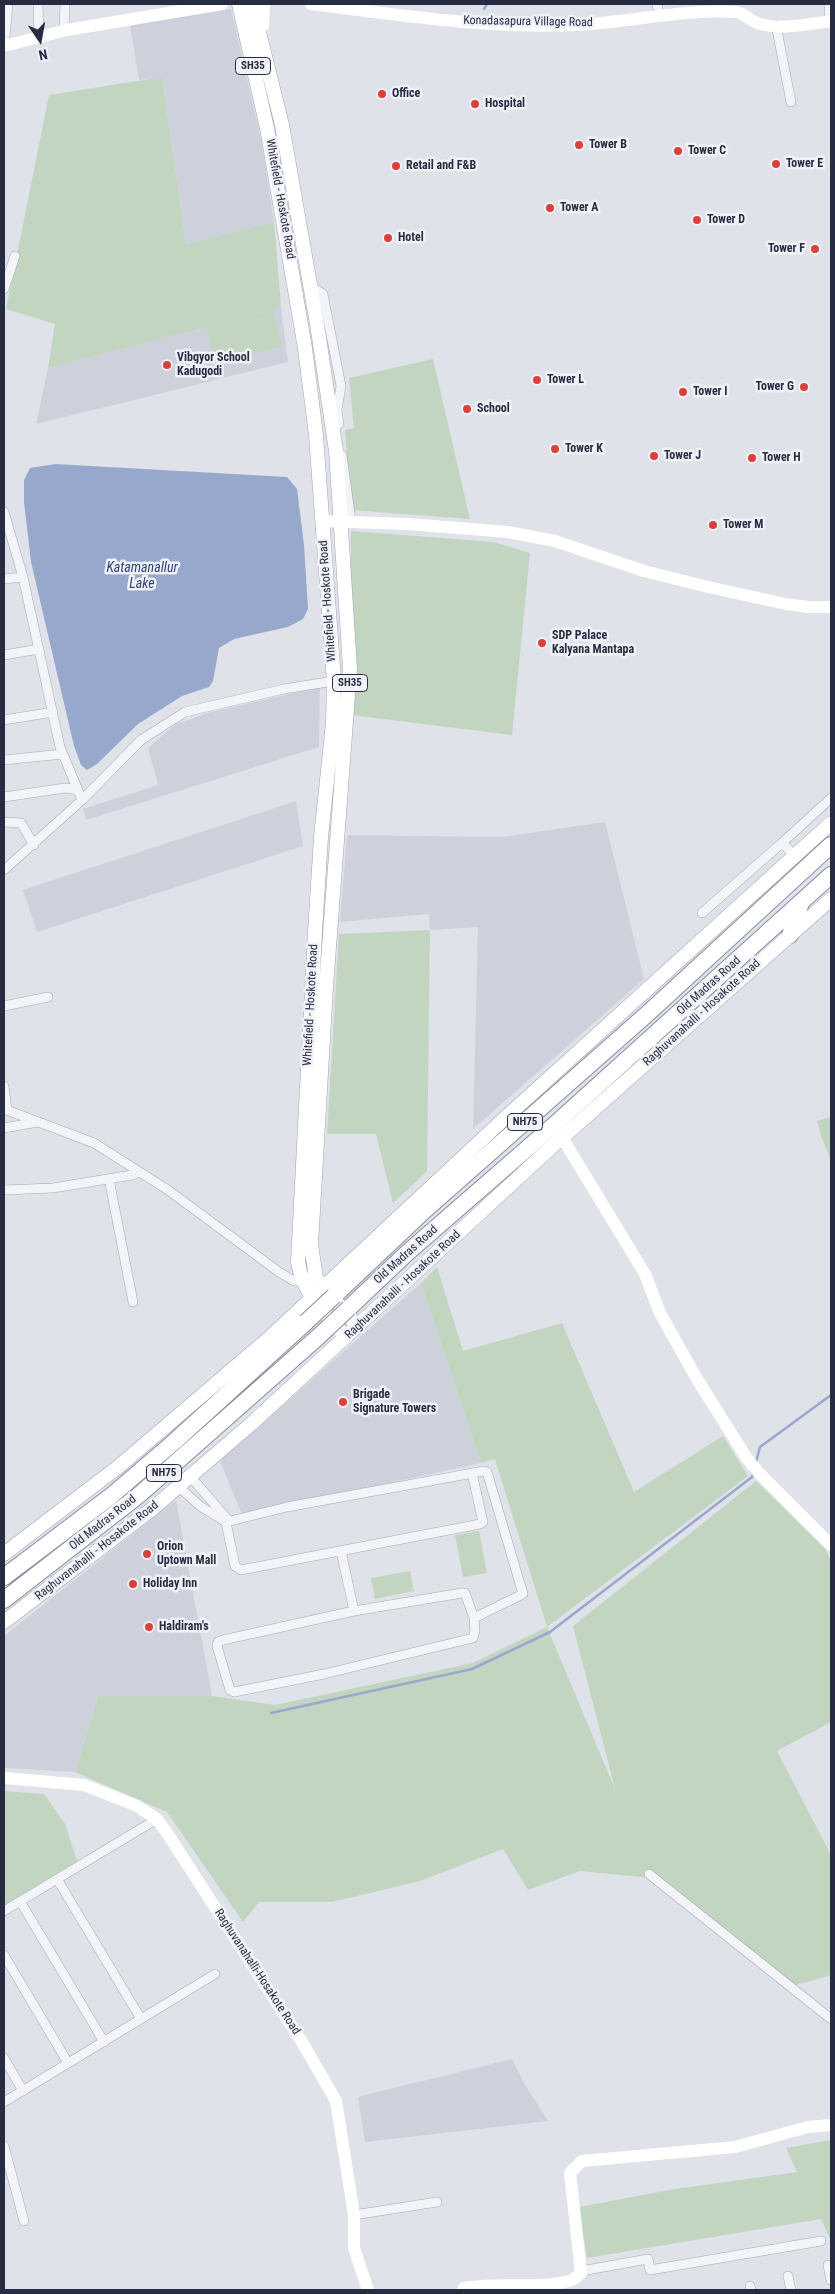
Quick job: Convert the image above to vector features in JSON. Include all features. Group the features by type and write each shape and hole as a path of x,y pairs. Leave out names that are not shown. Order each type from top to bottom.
{"highway":[{"name":"Old Madras Road","path":"325,1287 425,1210 717,951 831,844"},
{"name":"NH75","path":"802,901 831,875"},
{"name":"Old Madras Road","path":"4,1600 138,1496 318,1337 407,1253 591,1092 802,901"},
{"path":"790,935 802,901"},
{"name":"NH75","path":"4,1577 125,1484 174,1442 306,1322 325,1287"}],"main road":[{"name":"Whitefield - Hoskote Road","path":"239,4 267,128 290,256 316,435 334,681 338,743 311,1245 325,1287"},
{"name":"Whitefield - Hoskote Road","path":"252,4 282,124 311,286 346,521 350,668 321,837 298,1238 298,1262 302,1283 311,1298 346,1337"},
{"path":"4,1554 118,1467 268,1339 500,1124 831,823"},
{"name":"Raghuvanahalli - Hosakote Road","path":"4,1622 191,1477 358,1327 563,1138 831,899"},
{"path":"325,1287 358,1327"}],"street":[{"path":"8,4 4,47 64,31 222,4"},
{"path":"38,4 39,37"},
{"path":"64,31 65,4"},
{"path":"259,29 263,26 264,4"},
{"name":"Konadasapura Village Road","path":"311,4 436,20 528,24 579,25 658,10 689,9 739,12 759,24 792,26 830,22"},
{"path":"829,4 830,22"},
{"path":"776,25 791,102"},
{"path":"4,290 15,256"},
{"path":"4,512 23,577 63,754 82,800"},
{"path":"322,521 508,532 534,536 644,571 708,587 786,604 831,607"},
{"path":"4,579 23,577"},
{"path":"4,655 40,649"},
{"path":"4,870 82,800 141,740 185,712 284,689 334,681"},
{"path":"4,720 53,712"},
{"path":"4,760 63,754"},
{"path":"4,797 65,788 78,790"},
{"path":"702,913 831,798"},
{"path":"5,822 21,823 34,845"},
{"path":"782,843 795,856"},
{"path":"4,1006 48,997"},
{"path":"4,1086 6,1110 94,1143 168,1190 294,1282 325,1287"},
{"path":"4,1128 38,1122"},
{"path":"563,1138 646,1274 660,1313 697,1379 746,1457 758,1472 831,1545"},
{"path":"4,1190 53,1188 132,1175 139,1172"},
{"path":"109,1179 133,1302"},
{"path":"179,1487 200,1506 227,1521 472,1473 487,1472 523,1594 474,1618"},
{"path":"191,1477 227,1521 235,1566 241,1570 480,1524 483,1522 472,1473"},
{"path":"341,1551 354,1611"},
{"path":"462,1593 465,1593 474,1618 475,1631 473,1638 443,1647 324,1674 234,1692 230,1690 217,1646 218,1642 354,1611 462,1593"},
{"name":"Raghuvanahalli-Hosakote Road","path":"4,1778 84,1785 137,1806 157,1819 302,2042 336,2101 354,2215 354,2248 368,2290"},
{"path":"4,1911 157,1819"},
{"path":"649,1874 831,2019"},
{"path":"57,1879 142,2019"},
{"path":"20,1901 104,2042"},
{"path":"4,1955 68,2063"},
{"path":"4,2102 215,1974"},
{"path":"4,2058 20,2092"},
{"path":"4,2070 20,2092"},
{"path":"581,2271 570,2173 582,2161 735,2147 831,2124"},
{"path":"4,2146 24,2221"},
{"path":"354,2215 437,2202"},
{"path":"462,2290 485,2284 539,2284 570,2281 581,2271 648,2259 650,2270 821,2241"},
{"path":"828,2265 831,2280"},
{"path":"788,2276 791,2290"}],"shaded area":[{"path":"231,9 262,144 274,222 186,244 162,77 139,80 130,25"},
{"name":"Vibgyor School Kadugodi","path":"281,307 288,362 36,424 48,368"},
{"path":"320,687 319,747 86,820 83,809 158,785 148,748 176,724 211,712"},
{"path":"296,801 303,846 37,932 23,890"},
{"path":"605,822 644,979 473,1129 478,927 430,930 429,914 340,922 347,835 502,837"},
{"path":"421,1283 481,1463 242,1515 220,1461"},
{"name":"Orion Uptown Mall","path":"176,1500 212,1696 98,1696 75,1772 4,1768 4,1636"},
{"path":"512,2059 524,2083 548,2121 365,2142 358,2097"}],"green space":[{"path":"162,77 186,244 274,222 281,307 241,318 273,310 282,346 215,363 206,327 48,368 55,324 6,309 49,95"},
{"path":"433,359 470,519 351,510 345,430 354,428 349,378"},
{"path":"351,531 494,542 530,553 512,735 351,715"},
{"path":"430,930 427,1171 393,1203 376,1134 327,1134 339,934"},
{"path":"831,1117 831,1161 817,1121"},
{"path":"437,1267 463,1351 562,1323 634,1492 723,1436 748,1476 547,1627 495,1459 481,1463 421,1283"},
{"path":"756,1481 825,1549 831,1560 831,1722 777,1751 831,1855 831,1975 792,1986 662,1879 580,1871 528,1890 503,1849 420,1881 332,1902 259,1902 243,1922 167,1812 75,1772 98,1696 212,1696 275,1705 473,1663 547,1627 615,1789 573,1626"},
{"path":"479,1531 487,1573 463,1577 455,1535"},
{"path":"410,1571 414,1591 375,1599 371,1578"},
{"path":"4,1791 44,1794 65,1824 77,1861 4,1905"},
{"path":"831,2140 831,2241 821,2219 587,2258 579,2207 675,2189 797,2172 786,2148"}],"water":[{"name":"Katamanallur Lake","path":"55,464 287,477 297,489 304,545 308,609 303,619 288,627 234,639 219,648 213,681 209,687 182,696 138,724 97,764 87,770 81,765 74,746 31,562 24,502 24,480 30,468"}],"waterway":[{"path":"484,9 487,4"},
{"path":"756,1462 760,1447 831,1395"},
{"path":"271,1713 472,1669 550,1632 752,1477 753,1474"}],"place":[{"name":"Office","path":"382,94"},
{"name":"Hospital","path":"475,104"},
{"name":"Tower B","path":"579,145"},
{"name":"Tower C","path":"678,151"},
{"name":"Tower E","path":"776,164"},
{"name":"Retail and F&B","path":"396,166"},
{"name":"Tower A","path":"550,208"},
{"name":"Tower D","path":"697,220"},
{"name":"Hotel","path":"388,238"},
{"name":"Tower F","path":"815,249"},
{"name":"Vibgyor School Kadugodi","path":"167,365"},
{"name":"Tower L","path":"537,380"},
{"name":"Tower G","path":"804,387"},
{"name":"Tower I","path":"683,392"},
{"name":"School","path":"467,409"},
{"name":"Tower K","path":"555,449"},
{"name":"Tower J","path":"654,456"},
{"name":"Tower H","path":"752,458"},
{"name":"Tower M","path":"713,525"},
{"name":"SDP Palace Kalyana Mantapa","path":"542,643"},
{"name":"Brigade Signature Towers","path":"343,1402"},
{"name":"Orion Uptown Mall","path":"147,1554"},
{"name":"Holiday Inn","path":"133,1584"},
{"name":"Haldiram's","path":"149,1627"}]}
